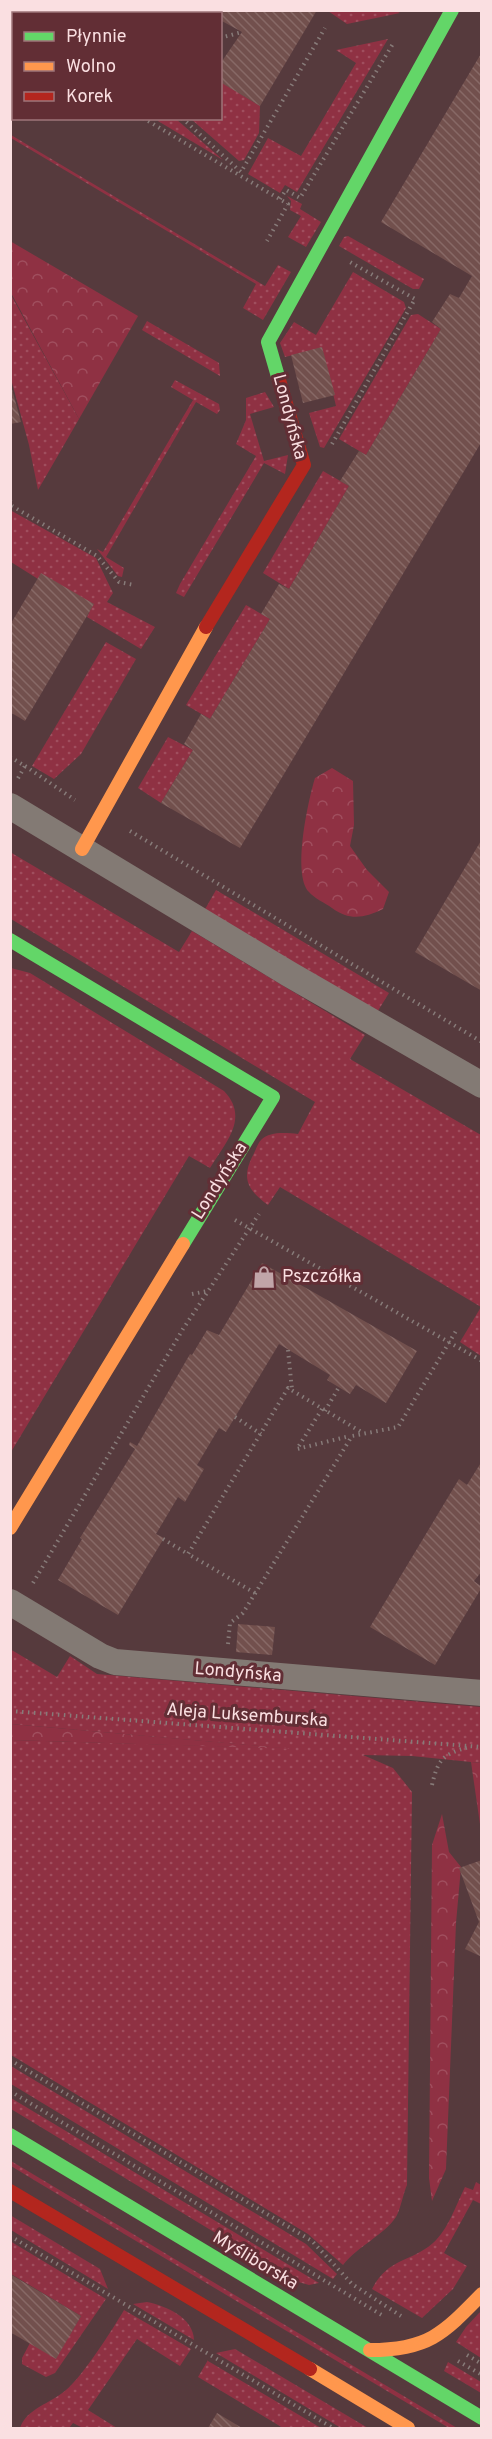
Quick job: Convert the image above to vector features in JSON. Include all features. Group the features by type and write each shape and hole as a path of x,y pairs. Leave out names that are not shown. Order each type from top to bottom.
{"street":[{"name":"Londyńska","path":"82,849 204,630 304,465 268,342 452,10"},
{"path":"13,794 82,849 482,1085"},
{"name":"Londyńska","path":"10,940 273,1097 10,1528"},
{"name":"Londyńska","path":"20,1595 108,1660 482,1693"},
{"name":"Myśliborska","path":"10,2135 482,2418"},
{"path":"10,2191 408,2428"},
{"path":"370,2350 409,2349 433,2340 482,2294"}],"path":[{"path":"240,174 325,28"},
{"path":"222,37 242,32"},
{"path":"151,120 288,204 267,241"},
{"path":"184,120 240,174"},
{"path":"280,199 286,190 295,195"},
{"path":"10,500 12,506 97,556 118,582 134,585"},
{"path":"10,757 25,765 13,794"},
{"path":"124,828 482,1042"},
{"path":"206,1204 482,1361"},
{"path":"20,1595 183,1329 260,1214"},
{"path":"339,1387 297,1449 398,1427 456,1331"},
{"path":"288,1350 292,1391"},
{"path":"188,1554 288,1388 363,1433"},
{"path":"235,1418 261,1434"},
{"path":"226,1672 230,1623 243,1613 351,1436"},
{"path":"163,1539 255,1593"},
{"name":"Aleja Luksemburska","path":"10,1711 482,1747"},
{"path":"432,1785 436,1766 446,1755 473,1746"},
{"path":"10,2060 312,2241 352,2284 482,2375"},
{"path":"10,2091 433,2340 482,2364"},
{"path":"10,2236 333,2428"}],"green space":[{"path":"146,10 149,12 71,12"},
{"path":"328,11 396,11 400,13 347,24"},
{"path":"388,39 297,192 285,185 280,193 248,174 268,138 301,156 356,63 336,50"},
{"path":"222,83 260,106 259,133 244,160 239,161 192,120 222,120"},
{"path":"177,120 223,160 158,121"},
{"path":"11,135 265,286 278,265 291,272 263,320 243,308 256,284 11,138"},
{"path":"287,196 302,204 300,209 321,222 306,247 288,237 301,216 290,210 291,201"},
{"path":"348,236 424,279 419,289 413,289 339,246 344,237"},
{"path":"10,241 138,316 79,419 11,293"},
{"path":"353,272 404,302 406,308 324,448 320,447 309,413 336,406 322,348 285,357 280,343 294,322 316,335"},
{"path":"10,293 79,419 38,490 29,445 11,379"},
{"path":"418,314 441,329 366,455 339,439 411,315"},
{"path":"147,321 219,363 220,376 142,330"},
{"path":"175,380 219,404 220,410 217,414 196,402 106,557 124,568 122,577 118,576 97,549 103,552 193,400 171,387"},
{"path":"265,392 274,407 250,414 264,461 288,455 285,474 264,463 184,597 176,593 180,584 256,456 236,444 246,420 246,398"},
{"path":"323,471 349,486 289,589 263,573"},
{"path":"10,510 96,558 113,593 107,602 155,627 141,649 87,617 93,604 38,579 11,562"},
{"path":"246,605 270,619 210,719 186,705"},
{"path":"106,642 136,659 81,754 54,779 32,766"},
{"path":"168,737 193,750 161,803 138,788"},
{"path":"332,768 353,781 354,825 350,846 367,870 389,892 383,909 363,916 345,915 339,912 311,894 304,883 303,837 312,789 315,778"},
{"path":"10,852 179,952 192,931 365,1035 350,1059 481,1135 481,1307 280,1187 268,1205 256,1195 247,1179 247,1172 260,1142 273,1134 298,1134 315,1102 11,919"},
{"path":"216,890 389,993 376,1014 204,911"},
{"path":"11,968 30,973 224,1091 235,1111 235,1121 228,1140 210,1168 189,1156 11,1452"},
{"path":"482,1307 481,1356 460,1342"},
{"path":"10,1649 57,1677 70,1656 97,1674 481,1707 481,1763 412,1756 363,1755 393,1768 412,1792 407,2185 396,2217 343,2265 308,2234 11,2055 11,1740 281,1748 11,1724"},
{"path":"11,1724 296,1749 11,1740"},
{"path":"471,1762 481,1763 481,1831"},
{"path":"442,1814 449,1852 461,1867 456,1923 446,2169 432,2201 429,2178 432,1845"},
{"path":"11,2066 306,2244 337,2274 333,2279 11,2084"},
{"path":"10,2098 319,2283 309,2285 295,2281 11,2109"},
{"path":"10,2161 457,2428 449,2428 11,2166"},
{"path":"476,2182 481,2185 481,2204 473,2200 444,2253 467,2266 453,2289 422,2318 372,2289 385,2271 424,2249 438,2238 465,2187 473,2190"},
{"path":"10,2215 100,2269 108,2289 11,2230"},
{"path":"10,2241 106,2299 55,2373 46,2377 22,2364 22,2358 30,2343 56,2358 81,2316 11,2274"},
{"path":"147,2302 162,2306 184,2319 189,2325 194,2340 133,2304"},
{"path":"124,2310 191,2349 180,2366 137,2339 88,2410 117,2428 83,2428 73,2423 69,2428 20,2428 23,2421 33,2411 60,2395 73,2384"},
{"path":"481,2311 481,2358 456,2342"},
{"path":"235,2349 368,2428 341,2428 216,2353"},
{"path":"208,2360 321,2428 283,2428 198,2377"},
{"path":"448,2362 481,2382 481,2393 444,2371"}],"building":[{"path":"205,10 317,10 260,106 222,83 222,61 242,32 222,21 222,12"},
{"path":"482,52 482,441 240,848 161,803 193,750 184,744 201,714 210,719 270,619 261,614 279,584 289,589 349,486 340,481 359,451 366,455 441,329 432,322 450,294 459,298 472,276 381,222"},
{"path":"322,347 335,395 303,403 291,355"},
{"path":"10,382 21,422 10,424"},
{"path":"41,573 94,604 25,721 10,712 10,625"},
{"path":"482,839 482,991 415,952"},
{"path":"262,1263 417,1351 386,1403 356,1385 350,1394 327,1380 330,1375 279,1344 226,1432 219,1428 197,1465 204,1469 185,1502 178,1497 156,1534 164,1538 118,1615 58,1580 82,1539 80,1538 135,1449 129,1445 130,1442 137,1446 190,1354 192,1355 207,1330 219,1335"},
{"path":"482,1461 482,1571 474,1581 482,1587 435,1665 370,1627 459,1479 467,1485"},
{"path":"238,1624 275,1627 272,1655 236,1652"},
{"path":"482,1860 482,1957 465,1949 479,1922 459,1868"},
{"path":"10,2274 81,2316 56,2359 10,2332"},
{"path":"217,2413 242,2428 208,2428"}],"traffic: fast":[{"path":"279,380 268,342 452,10"},
{"path":"10,940 273,1097 183,1244"},
{"path":"10,2135 482,2418"}],"traffic: slow":[{"path":"82,849 206,627"},
{"path":"10,1528 183,1244"},
{"path":"370,2350 406,2347 421,2343 445,2329 482,2294"},
{"path":"310,2369 408,2428"}],"traffic: jam":[{"path":"206,627 304,465 279,380"},
{"path":"10,2191 310,2369"}],"place":[{"name":"Pszczółka","path":"264,1277"}]}
